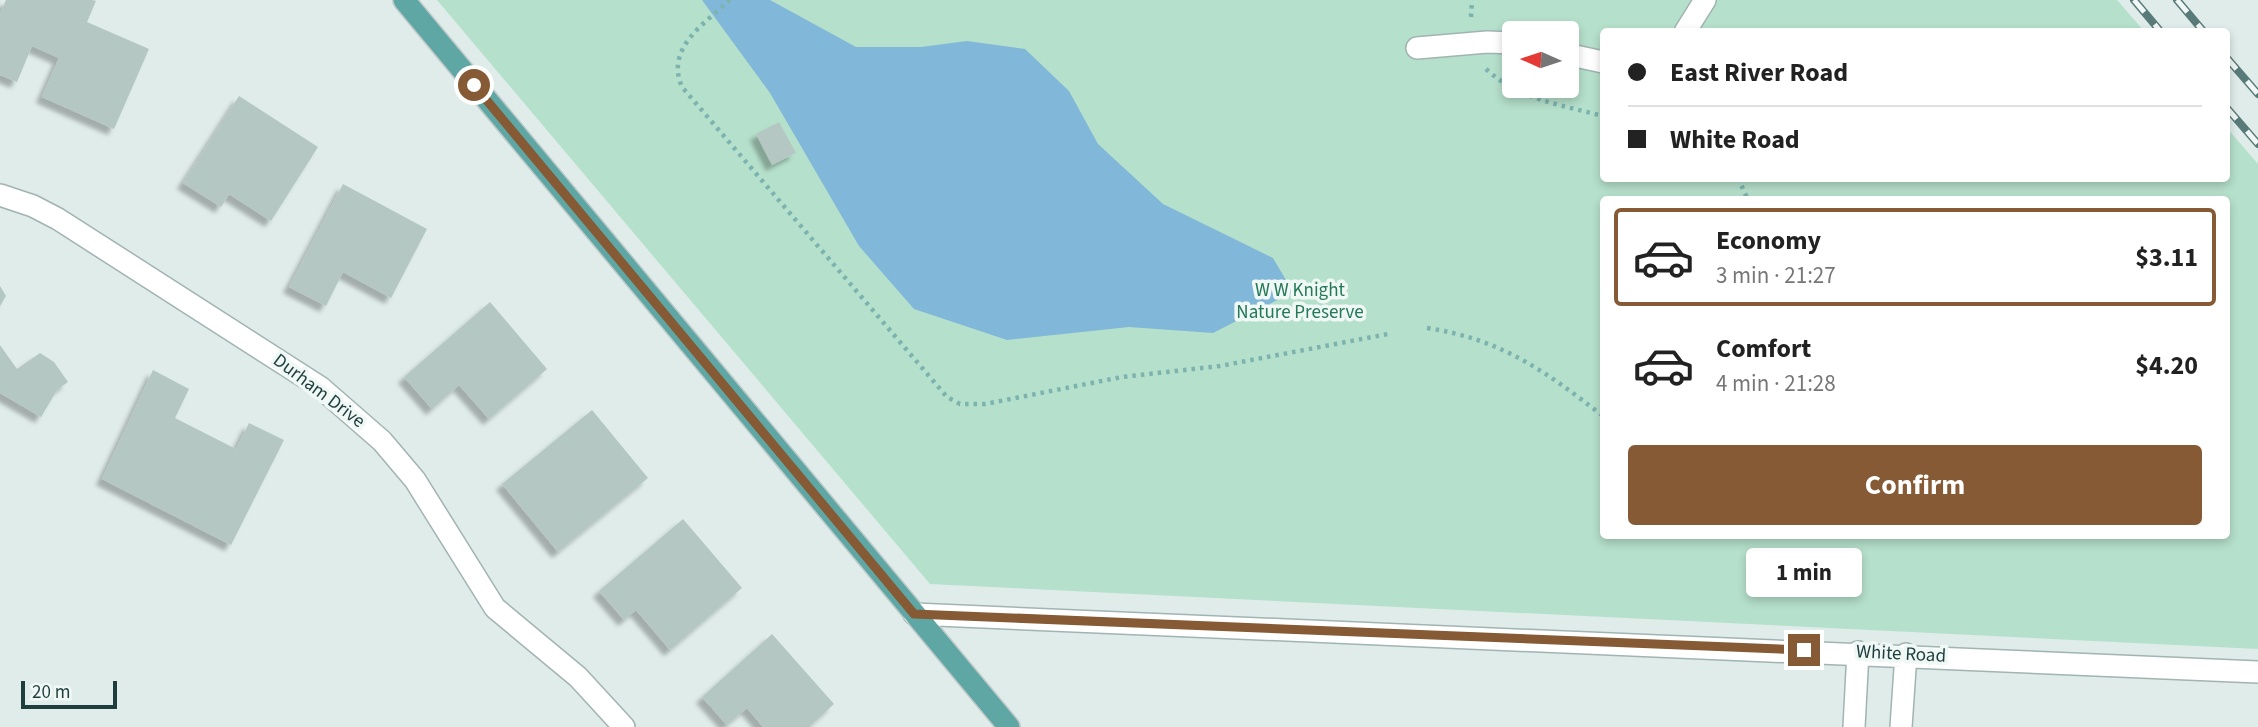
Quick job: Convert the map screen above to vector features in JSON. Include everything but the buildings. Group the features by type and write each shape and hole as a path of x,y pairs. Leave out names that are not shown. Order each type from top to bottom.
{"main road":[{"path":"404,0 1009,727"}],"street":[{"path":"1688,28 1705,0"},
{"path":"1417,48 1502,43"},
{"path":"1579,57 1600,61"},
{"name":"Durham Drive","path":"0,195 58,219 309,379 352,413 415,480 495,608 578,677 624,727"},
{"name":"White Road","path":"914,614 1906,654 2258,672"},
{"path":"1854,727 1858,652"},
{"path":"1901,727 1906,654"}],"path":[{"path":"730,0 702,26 677,56 677,77 682,87 947,397 960,404 985,404 1122,377 1220,366 1388,334"},
{"path":"1472,0 1471,28 1475,43 1485,68 1502,84 1521,94 1600,115"},
{"path":"1427,328 1462,333 1533,363 1600,414"}],"green space":[{"name":"W W Knight Nature Preserve","path":"437,0 2117,0 2141,28 1600,28 1600,182 2230,182 2230,132 2258,164 2258,649 930,584"}],"water":[{"path":"702,0 770,0 856,47 921,47 967,41 1025,49 1069,91 1098,144 1163,204 1273,258 1293,292 1213,333 1129,327 1007,340 914,309 859,246 770,93"}],"railway":[{"path":"2134,0 2158,28"},
{"path":"2177,0 2201,28"},
{"path":"2230,62 2258,94"},
{"path":"2230,112 2258,144"}],"route":[{"path":"474,85 914,614 1804,650"}]}
